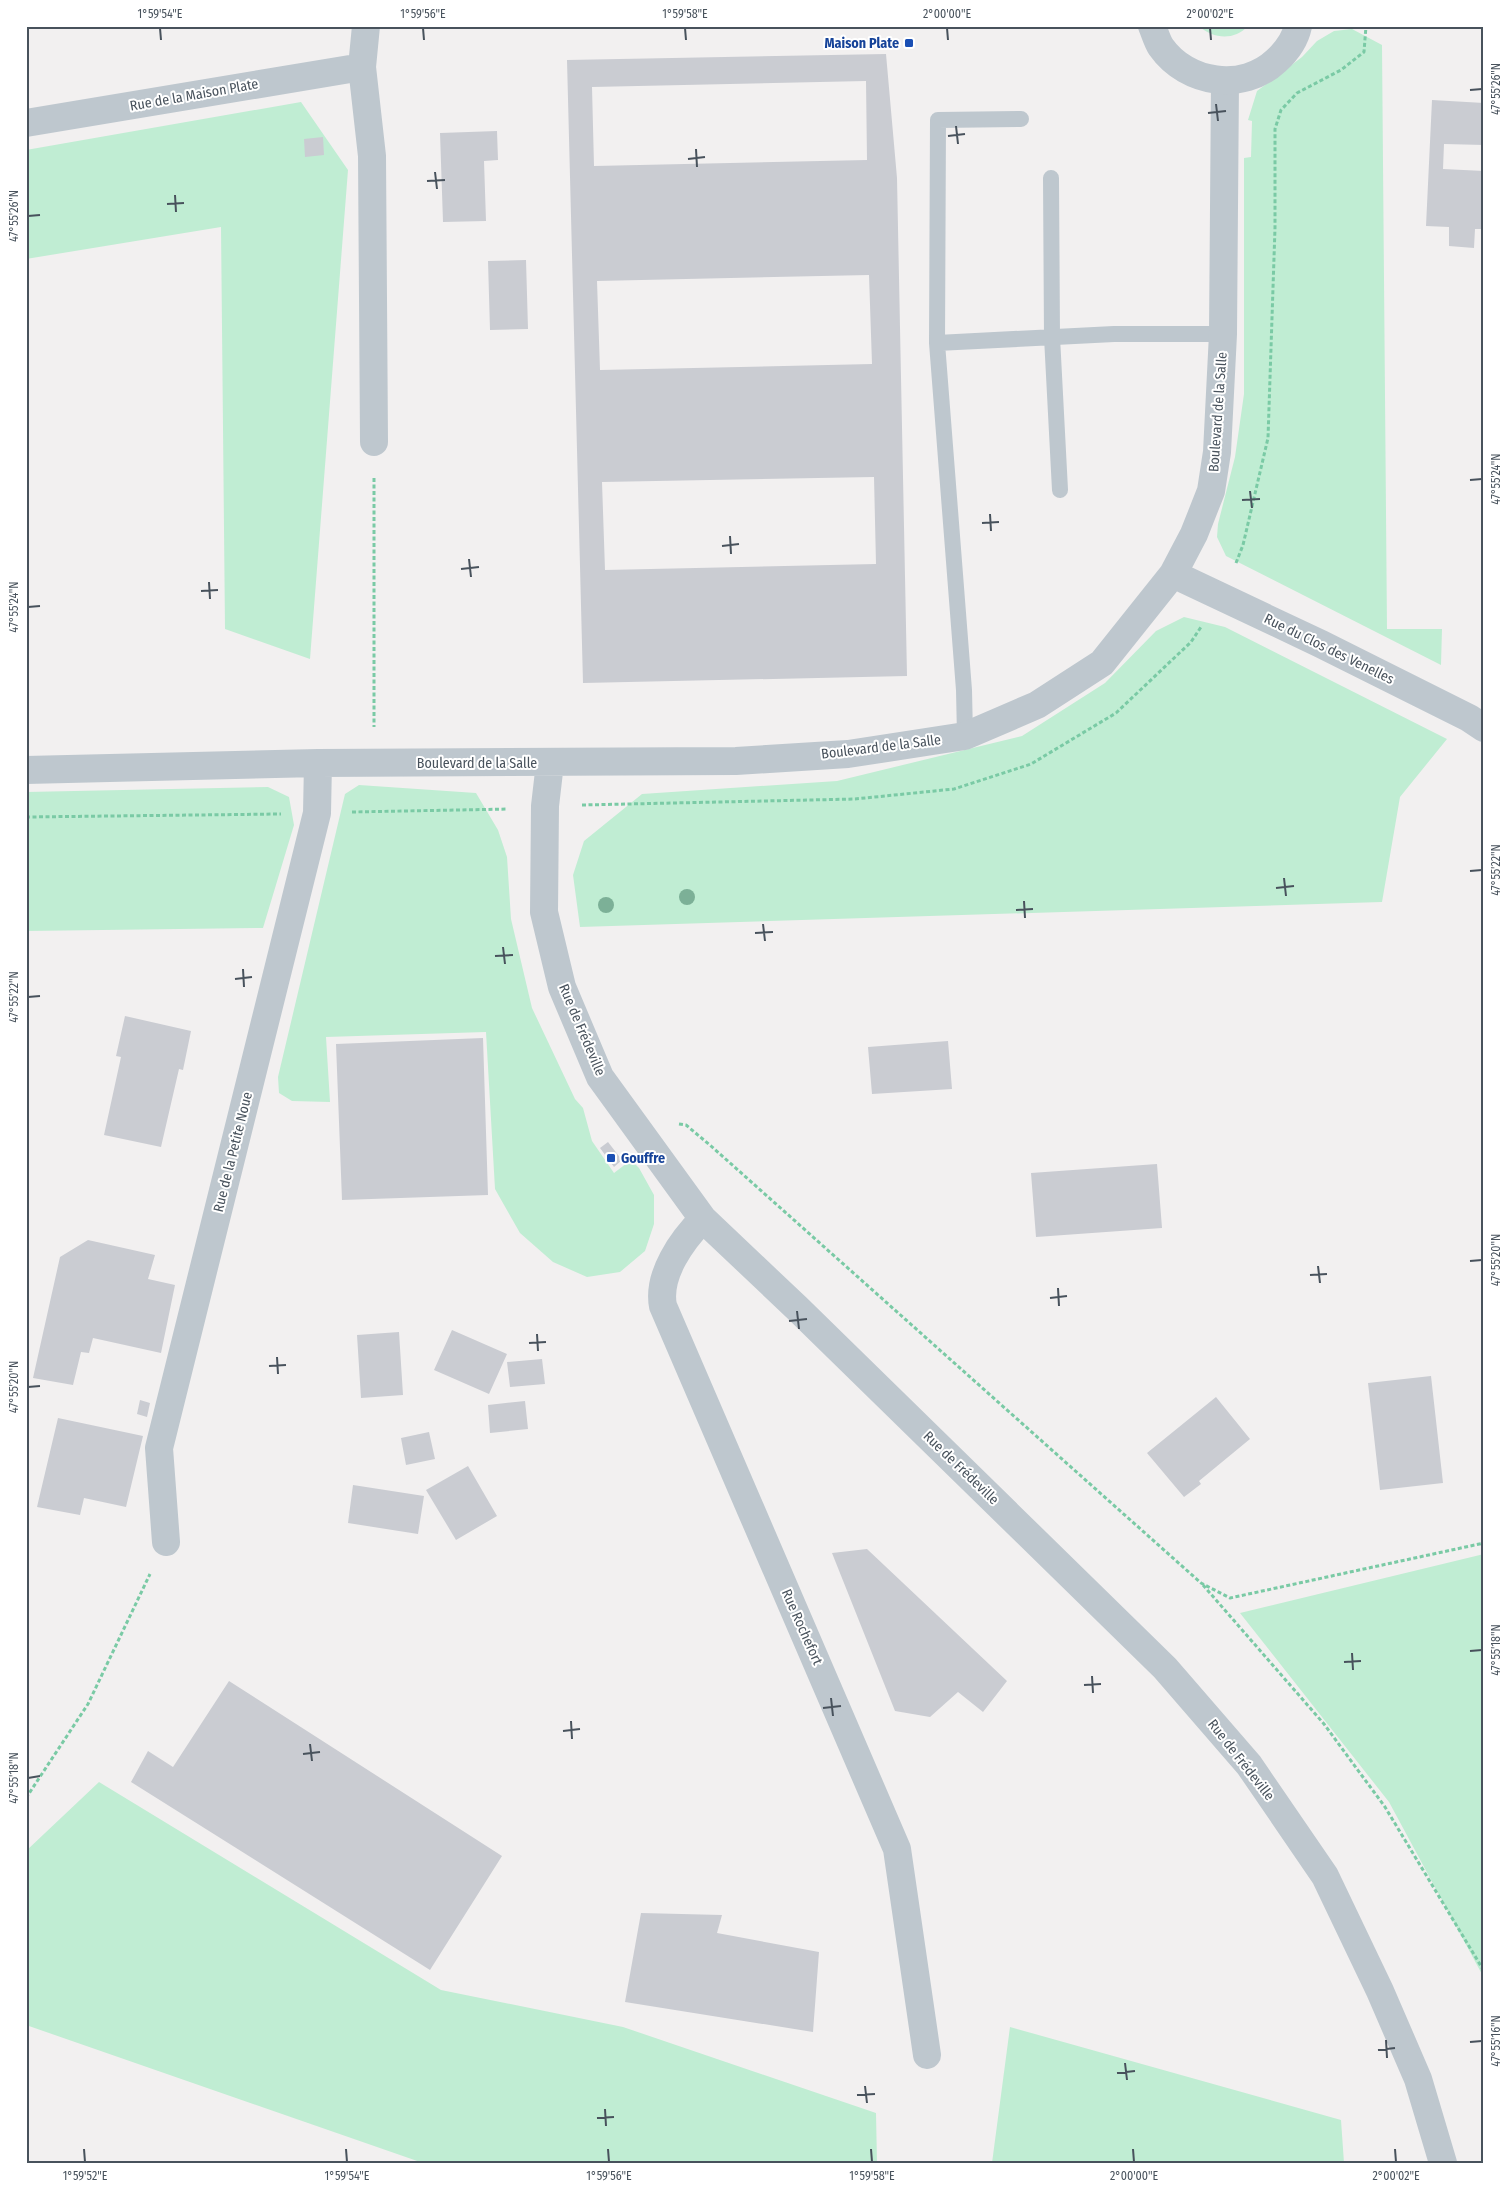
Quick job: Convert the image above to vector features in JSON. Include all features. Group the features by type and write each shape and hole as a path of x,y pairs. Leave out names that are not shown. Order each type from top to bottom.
{"street":[{"path":"366,26 362,67 372,156 374,442"},
{"path":"1152,26 1161,47 1178,65 1200,76 1225,81 1248,77 1269,67 1286,51 1298,26"},
{"name":"Rue de la Maison Plate","path":"26,123 362,67"},
{"name":"Boulevard de la Salle","path":"26,770 318,763 736,761 848,754 965,736 1037,705 1102,662 1173,574 1194,534 1211,491 1217,452 1223,334 1225,81"},
{"name":"Rue du Clos des Venelles","path":"1173,574 1320,644 1469,718 1484,728"},
{"name":"Rue de la Petite Noue","path":"166,1542 159,1448 317,813 318,763"},
{"name":"Rue de Frédeville","path":"550,763 545,806 544,912 562,986 600,1077 703,1220 797,1308 1165,1668 1249,1765 1325,1876 1380,1991 1418,2079 1443,2163"},
{"name":"Rue Rochefort","path":"703,1220 688,1234 671,1266 660,1294 662,1306 897,1850 927,2055"}],"lane":[{"path":"965,736 964,690 937,343 938,120 1022,119"},
{"path":"1051,178 1052,337 1060,490"},
{"path":"937,343 1114,334 1223,334"}],"path":[{"path":"545,806 855,799 954,789 1031,764 1116,713 1191,642 1221,597 1243,546 1268,438 1275,228 1274,129 1281,110 1297,93 1341,70 1364,52 1366,26"},
{"path":"374,442 374,763"},
{"path":"644,1136 662,1126 676,1123 686,1125 1201,1583 1324,1724 1385,1807 1484,1971"},
{"path":"26,1798 88,1704 166,1542"},
{"path":"1201,1583 1230,1598 1484,1543"}],"green space":[{"path":"1199,26 1248,26 1230,36 1217,36"},
{"path":"1352,29 1382,45 1387,629 1442,629 1441,665 1226,556 1217,537 1218,524 1235,457 1244,394 1244,158 1251,157 1252,121 1248,120 1257,91 1302,57 1317,41 1334,31"},
{"path":"301,102 348,170 310,659 225,629 221,227 26,259 26,150"},
{"path":"1184,617 1225,627 1447,739 1400,797 1382,902 580,927 573,875 584,841 642,794 837,781 1022,736 1105,683 1156,631"},
{"path":"359,785 476,793 498,830 507,857 511,919 532,1008 575,1099 583,1108 592,1141 614,1173 631,1160 639,1168 654,1195 654,1224 645,1251 620,1272 587,1277 553,1262 520,1233 495,1189 486,1032 326,1037 330,1102 292,1101 279,1093 278,1077 345,794"},
{"path":"268,787 289,797 294,825 263,928 26,931 26,792"},
{"path":"1484,1554 1484,1978 1389,1802 1240,1613"},
{"path":"99,1782 441,1990 623,2027 876,2113 877,2163 423,2163 26,2025 26,1851"},
{"path":"1010,2027 1341,2120 1344,2163 992,2163"}],"building":[{"path":"886,54 897,178 907,676 583,683 567,60","holes":["866,81 867,160 594,166 592,87","869,275 872,364 600,370 597,281","874,477 876,564 605,570 602,482"]},
{"path":"1432,100 1484,103 1484,145 1444,144 1443,169 1484,171 1484,229 1475,229 1474,248 1449,246 1449,227 1426,226"},
{"path":"497,131 498,160 484,161 486,221 443,222 440,133"},
{"path":"323,137 324,155 305,157 304,139"},
{"path":"526,260 528,329 490,330 488,261"},
{"path":"125,1016 191,1031 183,1070 179,1069 161,1147 104,1135 121,1057 116,1056"},
{"path":"483,1038 488,1195 342,1200 336,1044"},
{"path":"948,1041 952,1089 872,1094 868,1047"},
{"path":"608,1142 622,1160 614,1167 600,1148"},
{"path":"1157,1164 1162,1228 1036,1237 1031,1173"},
{"path":"88,1240 155,1255 148,1279 175,1285 161,1353 93,1338 89,1353 81,1352 73,1385 33,1378 60,1257"},
{"path":"452,1330 507,1354 489,1394 434,1370"},
{"path":"399,1332 403,1395 361,1398 357,1335"},
{"path":"542,1359 545,1384 510,1387 507,1362"},
{"path":"1431,1376 1443,1483 1380,1490 1368,1383"},
{"path":"1216,1397 1250,1439 1199,1481 1201,1484 1184,1497 1147,1453"},
{"path":"140,1400 150,1403 147,1417 137,1414"},
{"path":"525,1401 528,1429 490,1433 488,1405"},
{"path":"58,1418 143,1436 126,1507 84,1498 80,1515 37,1507"},
{"path":"429,1432 435,1459 406,1465 401,1438"},
{"path":"468,1466 497,1516 456,1540 426,1490"},
{"path":"353,1485 424,1496 418,1534 348,1523"},
{"path":"867,1549 1007,1681 983,1712 958,1692 930,1717 895,1711 832,1553"},
{"path":"229,1681 502,1856 430,1970 131,1782 148,1751 173,1767"},
{"path":"641,1913 722,1915 717,1933 819,1952 813,2032 625,2002"}],"place":[{"name":"Maison Plate","path":"909,43"},
{"name":"Gouffre","path":"611,1158"}]}
